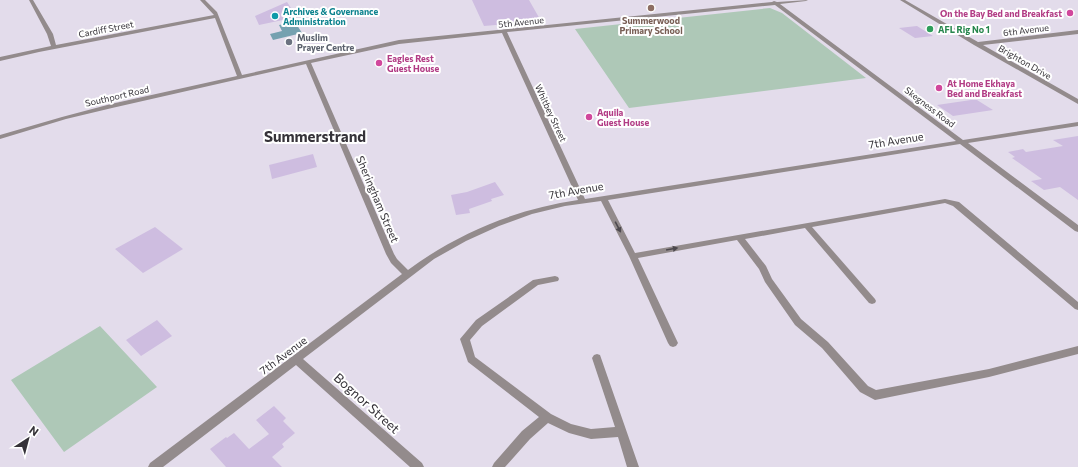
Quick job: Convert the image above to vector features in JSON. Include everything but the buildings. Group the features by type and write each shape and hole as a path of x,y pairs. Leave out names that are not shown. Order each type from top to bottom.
{"street":[{"path":"31,0 48,29 54,47"},
{"path":"202,0 213,9 240,77"},
{"name":"5th Avenue","path":"240,77 399,42 504,32 774,1 806,0"},
{"name":"Brighton Drive","path":"902,0 1078,102"},
{"name":"Skegness Road","path":"774,1 1078,229"},
{"name":"Cardiff Street","path":"0,59 54,47 216,16"},
{"name":"Whitbey Street","path":"504,32 582,201"},
{"name":"6th Avenue","path":"976,44 1078,32"},
{"name":"Sheringham Street","path":"308,62 390,254 394,261 407,274"},
{"name":"Southport Road","path":"0,137 90,111 240,77"},
{"name":"7th Avenue","path":"154,467 297,360 407,274 431,257 455,243 496,223 540,209 582,201 1078,124"},
{"path":"603,198 633,256 673,343"},
{"path":"633,256 940,202 953,203 1078,306"},
{"path":"807,226 872,301"},
{"path":"740,238 798,322 825,345 864,389 875,394 989,373 1078,350"},
{"path":"555,279 536,282 479,323 465,339 472,359 547,417 569,428 591,434 622,432"},
{"path":"598,358 633,467"},
{"name":"Bognor Street","path":"297,360 418,467"},
{"path":"498,467 526,434 547,417"}],"green space":[{"path":"770,8 782,13 866,78 629,108 575,29"},
{"path":"100,326 157,387 64,452 11,380"}],"water":[{"path":"295,22 302,33 273,40 270,34 282,31 279,25"}],"place":[{"name":"Summerwood Primary School","path":"651,8"},
{"name":"On the Bay Bed and Breakfast","path":"1070,13"},
{"name":"Archives & Governance Administration","path":"275,16"},
{"name":"AFL Rig No 1","path":"930,29"},
{"name":"Muslim Prayer Centre","path":"289,42"},
{"name":"Eagles Rest Guest House","path":"379,63"},
{"name":"At Home Ekhaya Bed and Breakfast","path":"939,88"},
{"name":"Aquila Guest House","path":"589,117"}],"district":[{"name":"Summerstrand","path":"315,136"}]}
